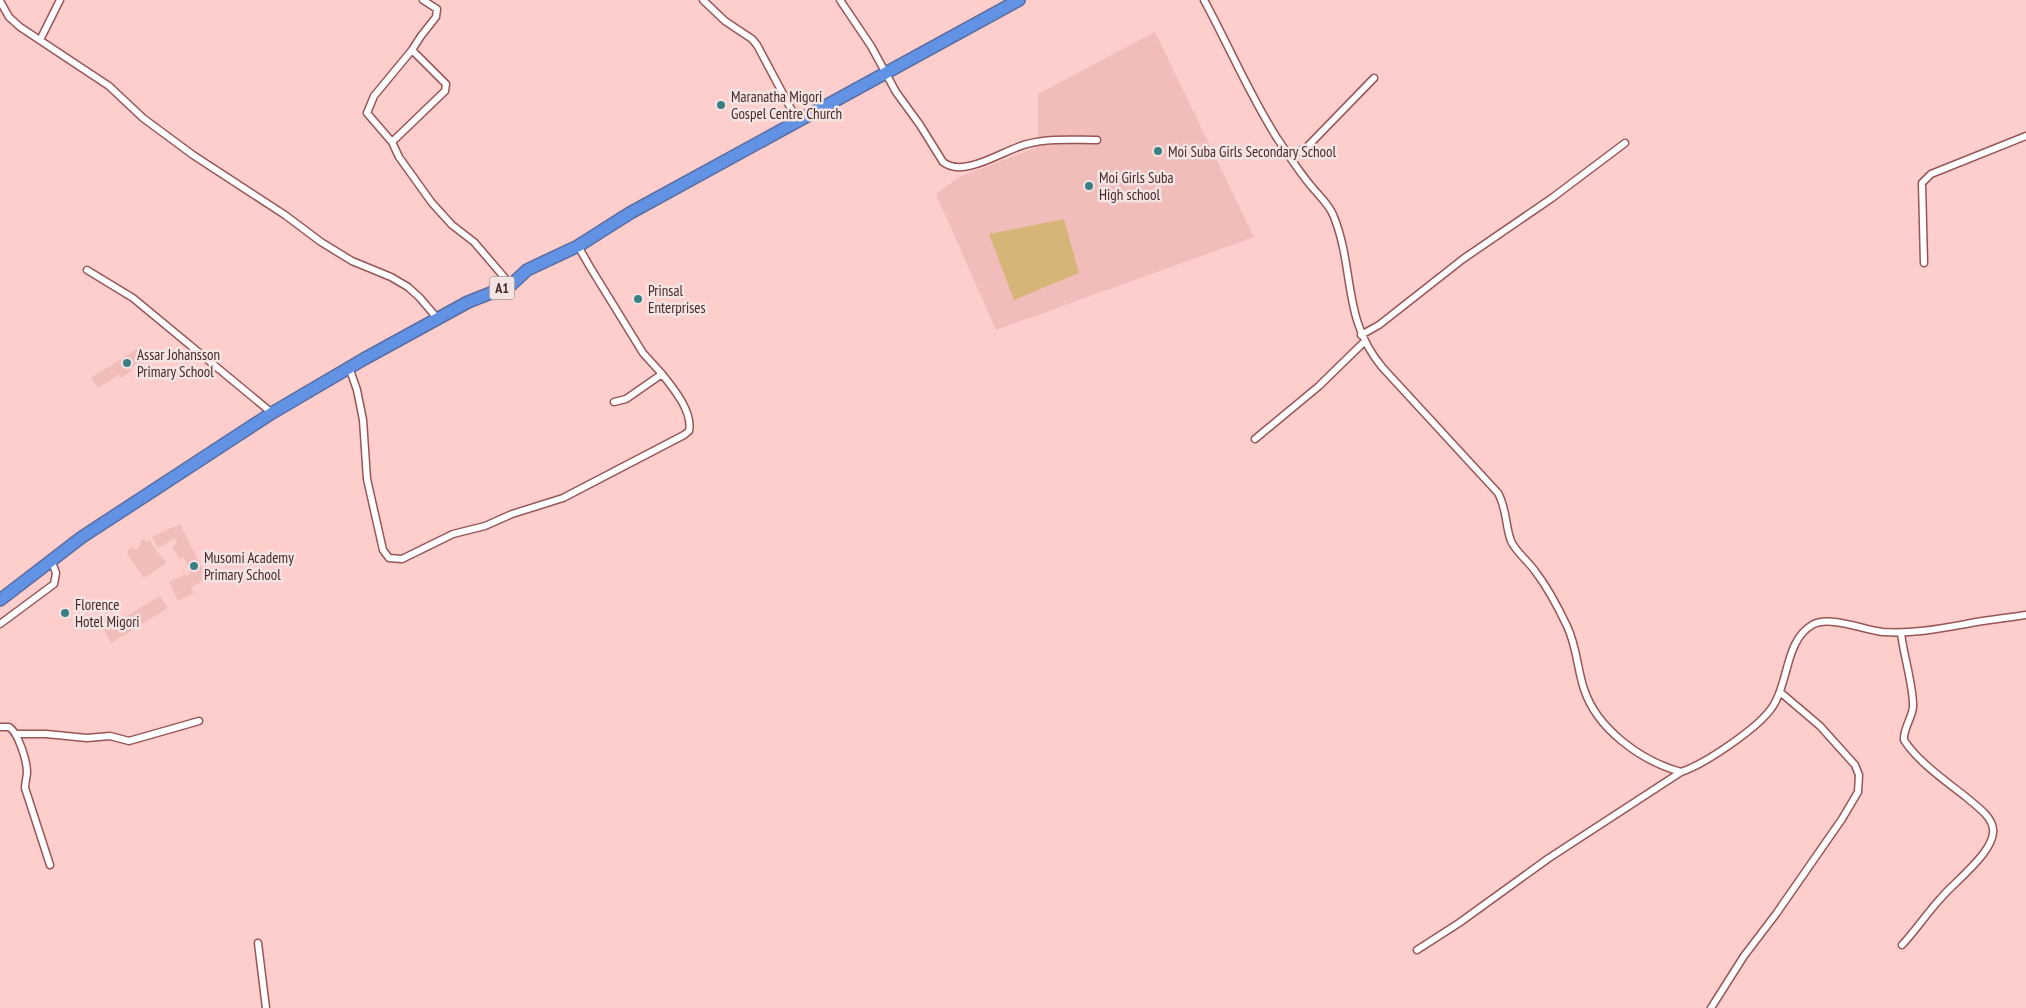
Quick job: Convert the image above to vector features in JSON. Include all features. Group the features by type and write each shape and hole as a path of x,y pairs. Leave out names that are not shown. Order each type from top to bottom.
{"highway":[{"name":"A1","path":"0,600 52,562 82,537 272,413 350,367 468,302 511,285 527,270 578,246 630,213 1019,0"}],"street":[{"path":"40,40 60,0"},
{"path":"423,0 437,9 436,18 374,96 367,110 368,116 392,142 399,157 432,203 452,225 474,242 511,285"},
{"path":"703,0 725,21 752,39 798,122"},
{"path":"840,0 871,46 885,74 948,166 959,168 974,164 1027,144 1048,141 1097,140"},
{"path":"1204,0 1264,116 1289,156 1325,201 1334,216 1341,241 1356,318 1364,342 1382,367 1498,493 1505,508 1512,542 1544,583 1568,628 1576,646 1583,687 1596,713 1617,736 1638,752 1660,765 1681,772"},
{"path":"0,1 9,17 20,27 108,86 143,118 186,150 285,215 322,242 352,260 392,277 408,287 437,318"},
{"path":"392,142 445,91 446,84 412,50"},
{"path":"1289,156 1306,148 1374,78"},
{"path":"1924,263 1922,183 1931,174 2026,136"},
{"path":"1361,335 1379,325 1462,259 1552,198 1626,143"},
{"path":"350,367 364,420 367,479 383,550 389,558 402,559 453,534 485,526 512,514 563,498 684,435 689,431 691,422 676,392 643,353 578,246"},
{"path":"87,270 133,298 272,413"},
{"path":"1255,439 1319,386 1364,342"},
{"path":"614,402 626,399 662,374"},
{"path":"0,624 54,584 56,573 52,562"},
{"path":"1417,950 1459,923 1550,858 1749,729 1773,706 1780,692 1794,647 1802,634 1812,625 1821,622 1836,623 1900,633 2026,615"},
{"path":"1900,633 1913,702 1904,740 1924,762 1976,806 1991,823 1994,831 1991,841 1983,854 1941,898 1902,945"},
{"path":"1711,1008 1744,956 1776,914 1842,819 1858,792 1859,775 1855,765 1820,726 1780,692"},
{"path":"17,734 46,734 87,738 110,736 129,742 199,721"},
{"path":"0,727 9,727 17,734 26,763 25,788 50,865"},
{"path":"258,943 266,1008"}],"shaded area":[{"name":"Moi Girls Suba High school","path":"1155,32 1254,237 996,330 936,194 959,177 1038,147 1038,94"},
{"path":"1064,219 1079,273 1014,300 989,234"},
{"name":"Assar Johansson Primary School","path":"140,347 147,357 130,368 131,371 121,378 119,375 98,388 91,378"},
{"name":"Musomi Academy Primary School","path":"180,524 207,579 191,587 194,593 178,601 169,582 191,573 183,557 179,559 172,546 177,543 175,538 158,548 152,537"},
{"name":"Musomi Academy Primary School","path":"144,539 146,542 149,540 166,563 144,578 127,554 128,550 132,547 135,550 141,545 140,542"},
{"name":"Musomi Academy Primary School","path":"160,596 168,608 111,643 104,630"}],"place":[{"name":"Maranatha Migori Gospel Centre Church","path":"721,105"},
{"name":"Moi Suba Girls Secondary School","path":"1158,151"},
{"name":"Moi Girls Suba High school","path":"1089,186"},
{"name":"Prinsal Enterprises","path":"638,299"},
{"name":"Assar Johansson Primary School","path":"127,363"},
{"name":"Musomi Academy Primary School","path":"194,566"},
{"name":"Florence Hotel Migori","path":"65,613"}]}
